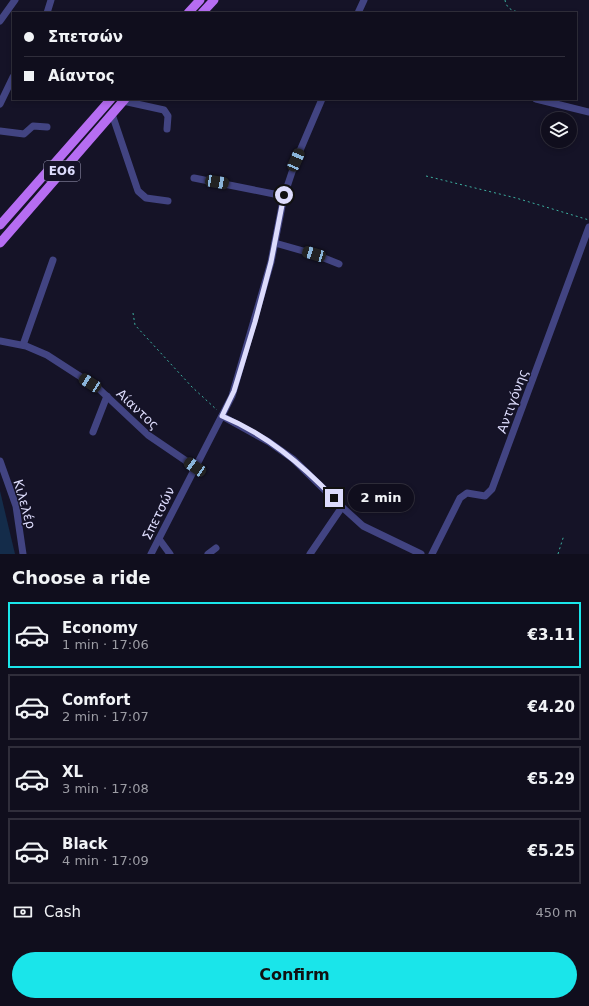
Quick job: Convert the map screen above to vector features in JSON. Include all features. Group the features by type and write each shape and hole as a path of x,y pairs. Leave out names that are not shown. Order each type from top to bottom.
{"main road":[{"path":"189,12 200,0"},
{"path":"203,12 214,0"},
{"name":"ΕΟ6","path":"0,243 124,100"},
{"name":"ΕΟ6","path":"0,224 86,122 108,101"}],"street":[{"path":"0,21 16,0"},
{"path":"47,12 51,0"},
{"path":"358,12 364,0"},
{"path":"0,104 12,79"},
{"path":"124,100 164,110 168,116 167,129"},
{"name":"Σπετσών","path":"151,554 222,415 236,383 255,322 275,243 284,196 296,160 322,100"},
{"path":"540,100 589,112"},
{"path":"112,114 138,191 146,198 168,201"},
{"path":"0,131 24,134 33,126 47,127"},
{"path":"194,178 284,196"},
{"name":"Αντιγόνης","path":"432,554 460,498 467,493 485,496 492,489 589,227"},
{"path":"275,243 314,254 339,264"},
{"path":"22,345 54,260"},
{"name":"Αίαντος","path":"0,341 22,345 42,352 98,388 148,435 195,467"},
{"path":"93,432 107,396"},
{"path":"222,415 269,442 293,459 308,472 342,507 369,529 421,554"},
{"name":"Κιλελέρ","path":"0,461 16,506 23,554"},
{"path":"310,554 342,507"},
{"path":"159,539 170,554"},
{"path":"208,554 216,548"}],"path":[{"path":"505,0 508,8 522,12"},
{"path":"426,176 516,198 589,220"},
{"path":"133,313 133,320 138,329 192,387 222,415"},
{"path":"558,554 564,535"}],"water":[{"path":"0,491 15,554 0,554"}],"route":[{"path":"284,195 271,262 255,322 234,391 222,416 244,427 285,453 308,472 334,498"}]}
